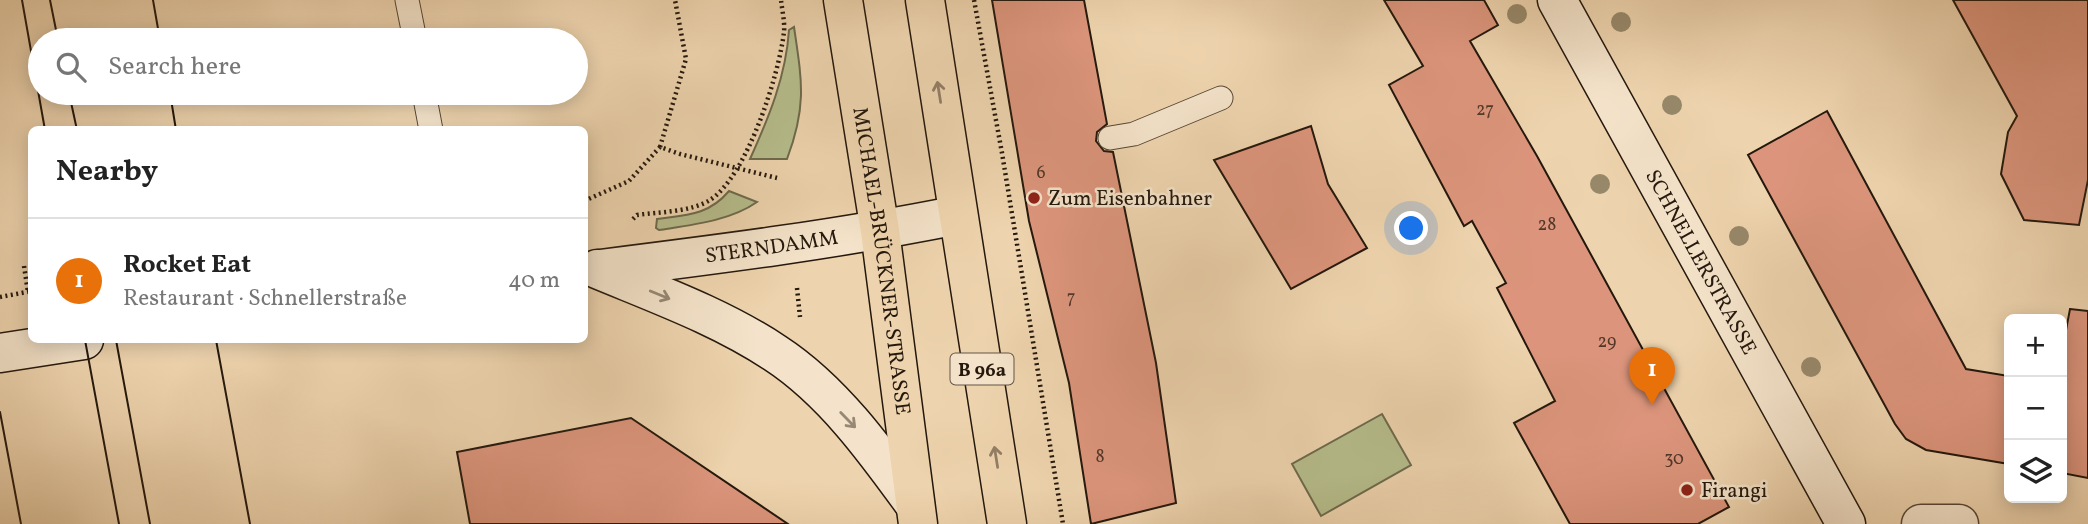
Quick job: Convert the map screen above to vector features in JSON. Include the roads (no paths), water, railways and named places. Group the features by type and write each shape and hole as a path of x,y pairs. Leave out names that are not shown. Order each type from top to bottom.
{"main road":[{"name":"MICHAEL-BRÜCKNER-STRASSE","path":"842,0 880,231 917,514"},
{"name":"B 96a","path":"925,0 1007,524"},
{"name":"SCHNELLERSTRASSE","path":"1557,0 1846,524"},
{"name":"STERNDAMM","path":"591,270 764,249 880,231 958,215"},
{"path":"591,270 683,304 784,360 809,379 870,443 917,514"},
{"path":"0,353 65,343"},
{"path":"1921,524 1959,524"}],"lane":[{"path":"407,0 413,28"},
{"path":"1110,138 1134,134 1221,98"},
{"path":"426,105 430,126"}],"tram line":[{"path":"22,0 28,34"},
{"path":"50,0 56,28"},
{"path":"153,0 158,28"},
{"path":"41,105 44,126"},
{"path":"72,105 76,126"},
{"path":"172,105 175,126"},
{"path":"86,343 119,524"},
{"path":"117,343 150,524"},
{"path":"217,343 250,524"},
{"path":"0,412 21,524"}],"place":[{"name":"Zum Eisenbahner","path":"1034,198"},
{"name":"Rocket Eat","path":"1652,405"},
{"name":"Firangi","path":"1687,490"}]}
